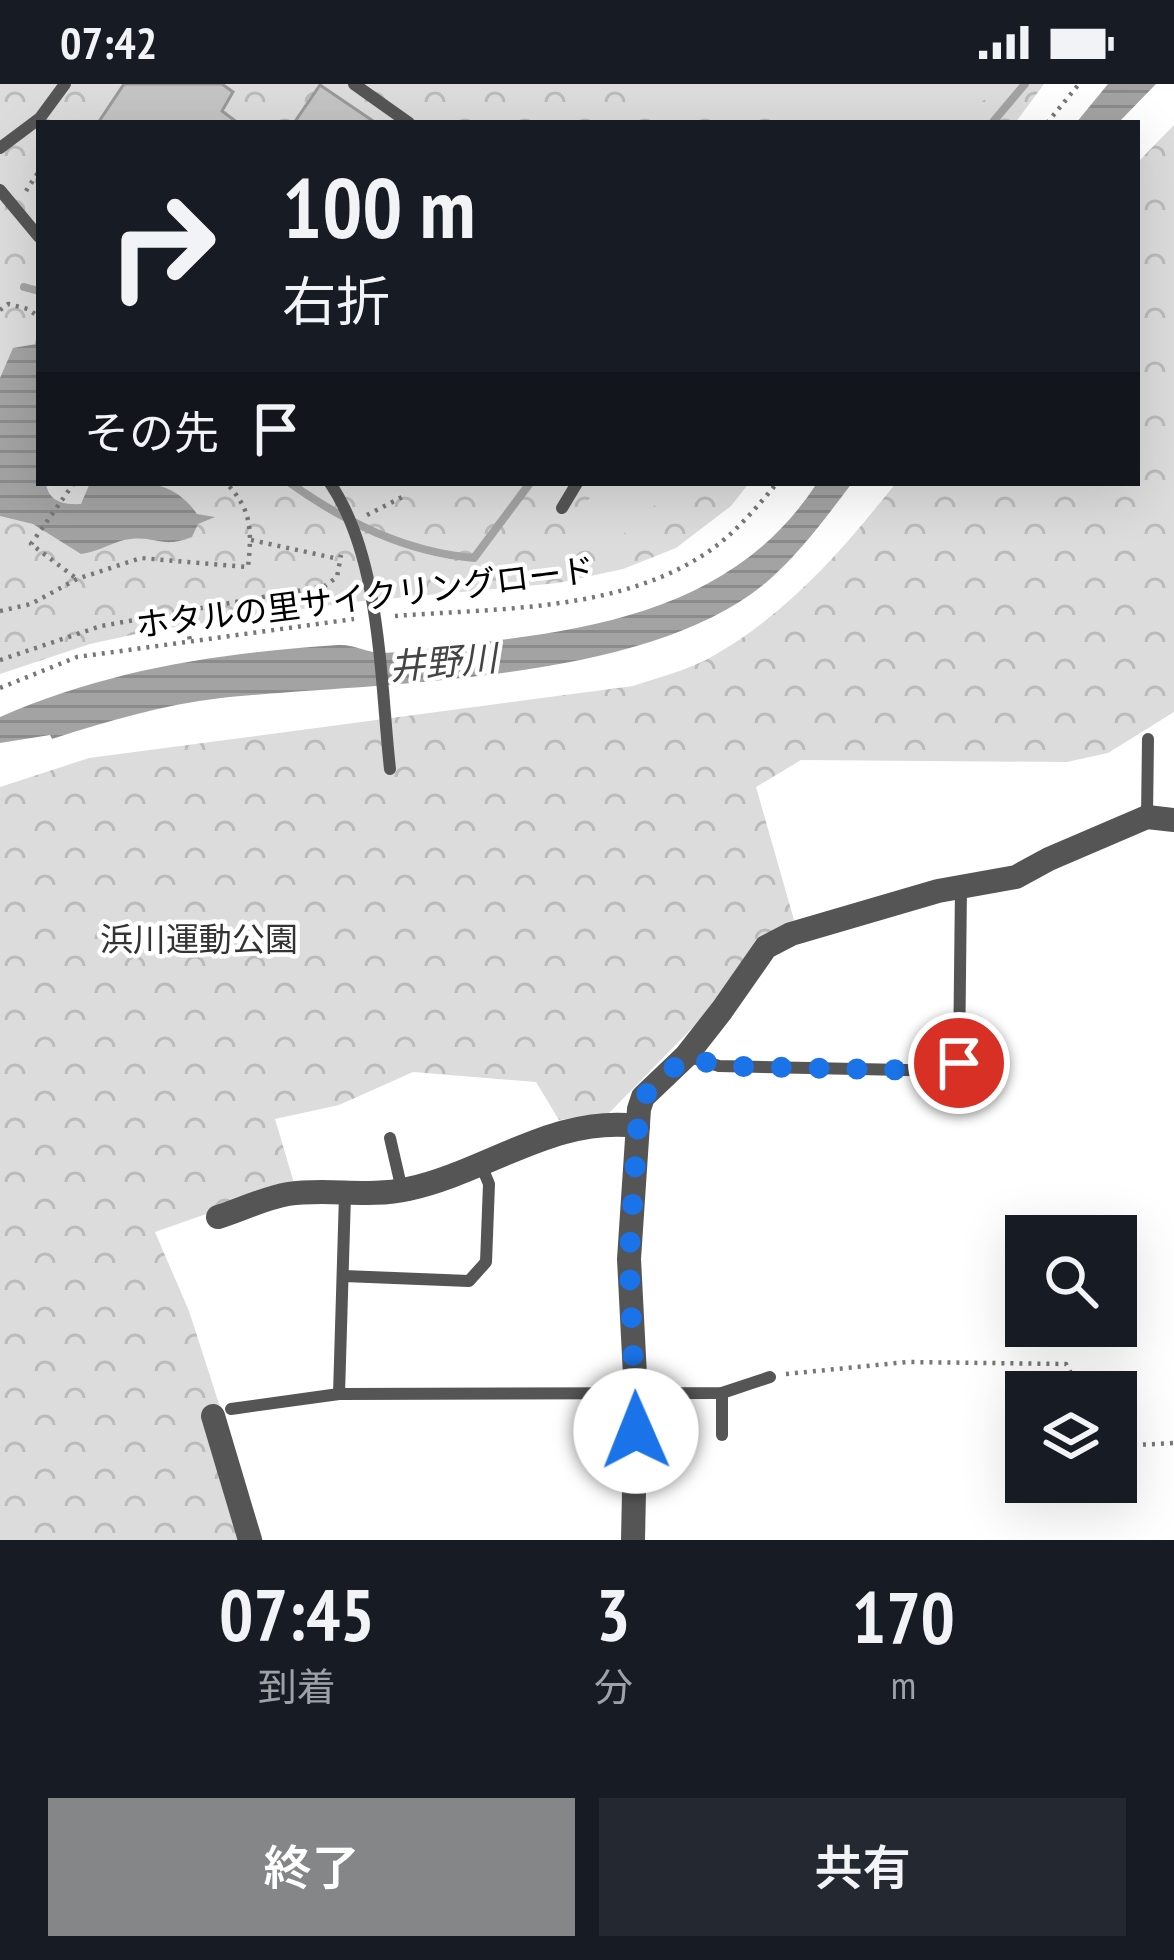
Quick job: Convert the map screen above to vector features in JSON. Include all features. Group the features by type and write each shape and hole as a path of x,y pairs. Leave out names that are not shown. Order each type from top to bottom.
{"street":[{"path":"633,1540 636,1395 629,1259 643,1097 686,1056 766,947 791,934 961,885 1016,878 1148,817 1174,820"},
{"path":"218,1217 289,1194 402,1191 481,1164 529,1141 606,1125 638,1126"},
{"path":"222,1412 250,1540"}],"lane":[{"path":"37,120 65,84"},
{"path":"354,84 405,120"},
{"path":"0,148 36,121"},
{"path":"0,190 36,233"},
{"path":"332,486 346,507 366,561 390,769"},
{"path":"562,508 575,486"},
{"path":"1148,739 1148,817"},
{"path":"686,1056 719,1066 952,1071 959,1063 961,885"},
{"path":"390,1138 402,1191"},
{"path":"344,1276 469,1281 486,1262 489,1184 481,1164"},
{"path":"339,1394 345,1195"},
{"path":"222,1412 339,1394 722,1393 770,1377"},
{"path":"722,1393 722,1436"}],"path":[{"path":"1049,120 1079,84"},
{"path":"0,310 8,304 36,315"},
{"path":"72,486 31,544 77,579"},
{"path":"0,611 31,604 77,579 141,558 248,567 252,524 242,499 229,486"},
{"name":"ホタルの里サイクリングロード","path":"375,617 504,608 624,589 711,550 774,486"},
{"path":"251,540 340,559"},
{"path":"0,660 101,626 325,586 337,578"},
{"path":"183,609 190,640"},
{"name":"ホタルの里サイクリングロード","path":"0,688 77,657 354,619"},
{"path":"770,1377 907,1362 1066,1364 1070,1371"},
{"path":"1137,1446 1174,1443"}],"green space":[{"path":"0,84 1044,84 1017,120 36,120 36,486 747,486 731,506 676,548 623,569 558,583 353,602 150,631 90,644 0,674"},
{"path":"650,84 1009,84 953,120 787,120 746,105 658,111"},
{"name":"浜川運動公園","path":"1174,125 1174,712 1108,753 1067,762 801,760 756,787 794,920 761,937 698,1022 609,1113 559,1120 536,1082 413,1072 339,1105 275,1119 294,1183 155,1232 189,1311 263,1540 0,1540 0,787 89,758 633,686 704,661 766,620 834,556 893,486 1140,486 1140,160"},
{"path":"603,486 676,486 607,549 600,550 570,523 573,514"}],"water":[{"path":"1108,84 1156,84 1121,120 1078,120"},
{"path":"36,344 36,486 46,486 63,503 81,504 89,486 158,486 175,492 197,514 215,517 198,524 192,537 182,540 131,539 81,554 33,524 0,516 0,378 13,348"},
{"name":"井野川","path":"815,486 850,486 769,580 717,615 654,640 508,672 199,701 52,739 50,735 0,743 0,717 82,687 166,666 338,645 377,653 408,651 531,636 625,616 712,581 751,556 786,523"}],"building":[{"path":"124,84 222,84 233,92 222,111 234,120 100,120"},
{"path":"320,85 372,120 296,120"}],"waterway":[{"path":"995,120 1025,84"},
{"path":"24,287 36,290"},
{"path":"295,486 377,533 424,549 474,558 528,486"}],"route":[{"path":"636,1431 629,1259 643,1097 686,1056 719,1066 952,1071 959,1063"}]}
